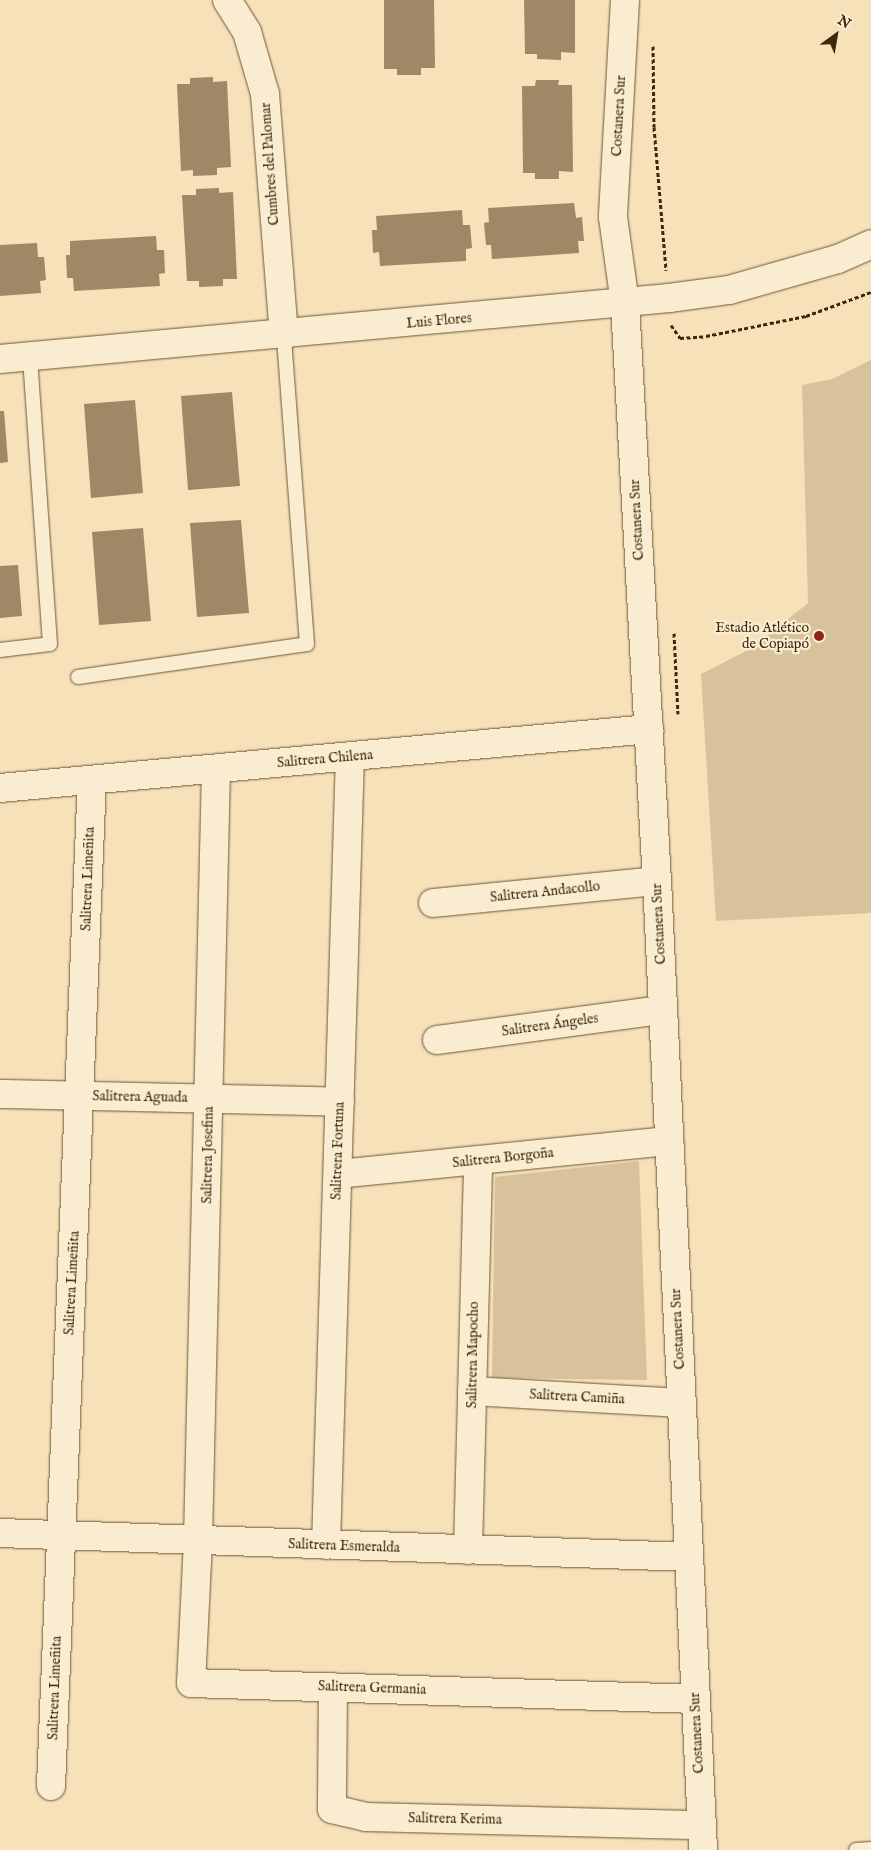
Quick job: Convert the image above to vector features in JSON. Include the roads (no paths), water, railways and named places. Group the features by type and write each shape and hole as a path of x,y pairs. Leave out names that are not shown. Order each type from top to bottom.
{"street":[{"name":"Cumbres del Palomar","path":"227,0 247,32 265,94 284,335"},
{"name":"Costanera Sur","path":"625,0 613,216 625,304 649,729 702,1838"},
{"name":"Luis Flores","path":"0,359 625,304 729,290 838,259 871,244"},
{"name":"Salitrera Chilena","path":"0,788 649,729"},
{"name":"Salitrera Fortuna","path":"326,1545 350,757"},
{"name":"Salitrera Josefina","path":"198,1541 216,769"},
{"name":"Salitrera Limeñita","path":"51,1786 81,1096 92,780"},
{"name":"Salitrera Andacollo","path":"433,903 657,881"},
{"name":"Salitrera Ángeles","path":"437,1040 663,1010"},
{"name":"Salitrera Aguada","path":"0,1094 340,1102"},
{"name":"Salitrera Borgoña","path":"338,1174 669,1141"},
{"name":"Salitrera Mapocho","path":"468,1550 478,1160"},
{"name":"Salitrera Camiña","path":"472,1391 681,1403"},
{"name":"Salitrera Esmeralda","path":"0,1533 689,1557"},
{"name":"Salitrera Germania","path":"198,1541 191,1683 696,1699"},
{"name":"Salitrera Kerima","path":"333,1687 332,1809 366,1817 702,1838"}],"lane":[{"path":"78,677 307,644 284,335"},
{"path":"0,650 50,644 30,357"},
{"path":"856,1850 871,1849"}],"place":[{"name":"Estadio Atlético de Copiapó","path":"819,636"}]}
